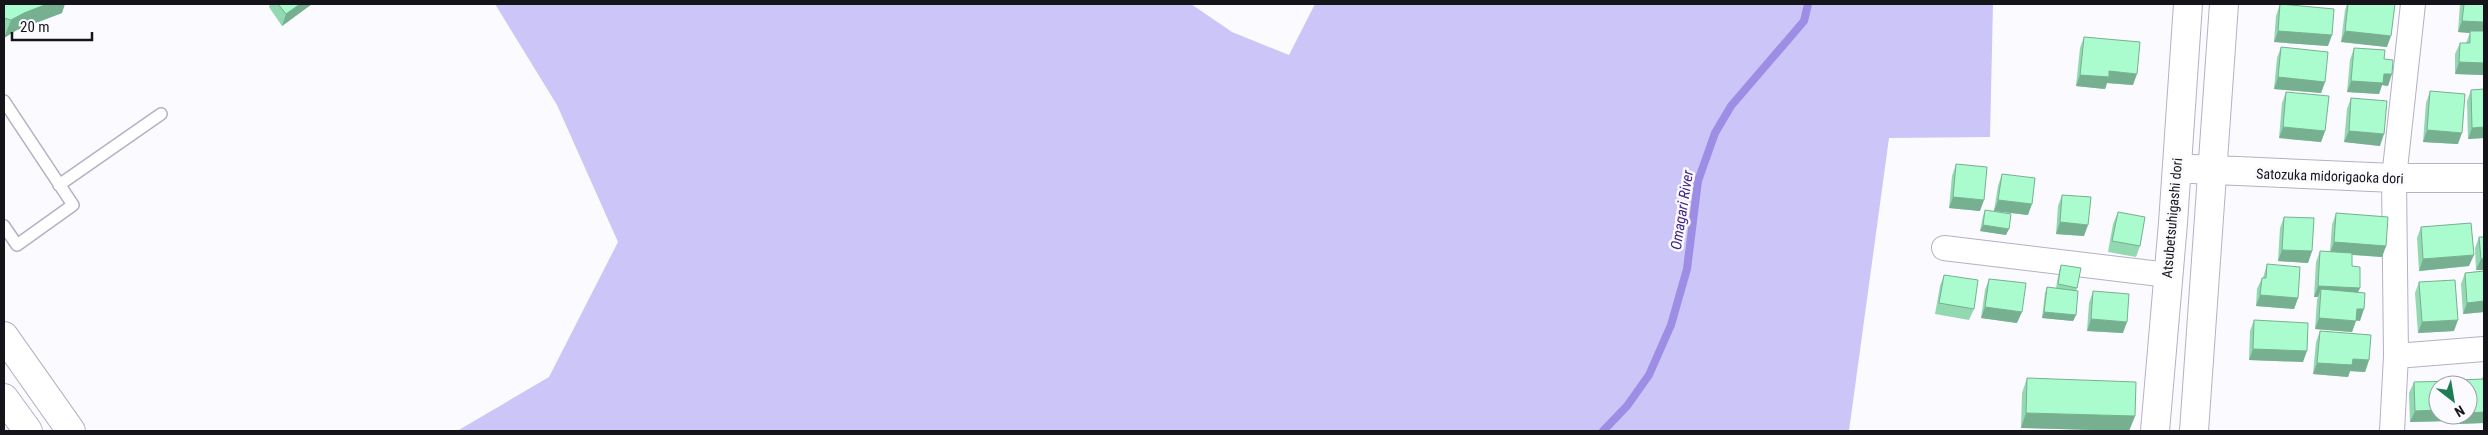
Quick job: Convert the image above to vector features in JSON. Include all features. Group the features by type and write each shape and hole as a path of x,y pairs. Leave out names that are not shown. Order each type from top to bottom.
{"street":[{"name":"Atsubetsuhigashi dori","path":"2155,431 2177,168 2188,4"},
{"path":"2194,431 2224,4"},
{"path":"2392,431 2396,356 2394,178 2413,4"},
{"name":"Satozuka midorigaoka dori","path":"2177,168 2394,178 2484,178"},
{"path":"1944,248 2168,275"},
{"path":"4,336 71,431"},
{"path":"2396,356 2484,349"}],"lane":[{"path":"4,101 73,205 17,246 4,226"},
{"path":"59,185 161,114"}],"shaded area":[{"path":"495,4 1191,4 1232,32 1289,55 1315,4 1993,4 1990,137 1889,138 1849,431 457,431 549,377 618,242 557,105"}],"building":[{"path":"4,4 47,4 11,20 4,18"},
{"path":"278,4 300,4 286,14"},
{"path":"2280,4 2334,9 2332,35 2278,31"},
{"path":"2348,4 2395,4 2391,36 2345,31"},
{"path":"2464,4 2484,4 2484,22 2462,21"},
{"path":"2470,31 2484,31 2484,63 2459,62 2460,43 2470,43"},
{"path":"2084,37 2140,42 2137,74 2109,71 2109,77 2080,75"},
{"path":"2281,47 2328,52 2325,82 2278,77"},
{"path":"2354,48 2385,50 2384,59 2393,60 2392,74 2384,74 2383,83 2351,81"},
{"path":"2484,89 2484,127 2472,128 2471,90"},
{"path":"2430,91 2465,94 2462,133 2427,130"},
{"path":"2286,92 2329,96 2325,131 2283,127"},
{"path":"2351,98 2387,101 2384,134 2349,131"},
{"path":"1956,164 1987,167 1984,200 1953,197"},
{"path":"2002,174 2035,178 2032,204 1998,200"},
{"path":"2062,195 2091,197 2088,225 2060,222"},
{"path":"1985,210 2011,214 2009,229 1983,225"},
{"path":"2118,212 2145,217 2140,246 2112,241"},
{"path":"2336,213 2388,217 2386,246 2334,242"},
{"path":"2284,217 2314,218 2312,251 2282,250"},
{"path":"2471,223 2474,255 2423,259 2421,227"},
{"path":"2479,237 2484,237 2484,259 2481,259"},
{"path":"2320,251 2352,253 2352,266 2360,267 2360,288 2318,286"},
{"path":"2267,264 2300,267 2298,298 2260,295 2262,278 2266,278"},
{"path":"2061,265 2081,268 2077,288 2058,284"},
{"path":"2484,271 2484,301 2467,303 2465,273"},
{"path":"1944,275 1978,280 1974,309 1939,303"},
{"path":"1989,279 2026,283 2022,312 1985,307"},
{"path":"2455,280 2458,320 2422,322 2419,282"},
{"path":"2047,287 2078,291 2076,315 2044,312"},
{"path":"2321,289 2365,293 2364,309 2357,309 2356,321 2319,318"},
{"path":"2093,291 2129,294 2127,322 2091,319"},
{"path":"2254,320 2308,323 2307,351 2253,349"},
{"path":"2320,331 2371,335 2369,360 2353,359 2352,365 2317,363"},
{"path":"2027,378 2136,382 2135,416 2026,413"},
{"path":"2478,379 2484,379 2484,412 2478,412"},
{"path":"2414,382 2428,382 2428,410 2415,411"}],"waterway":[{"name":"Omagari River","path":"1603,431 1627,406 1649,375 1671,325 1687,269 1698,181 1715,133 1731,106 1804,21 1808,4"}]}
